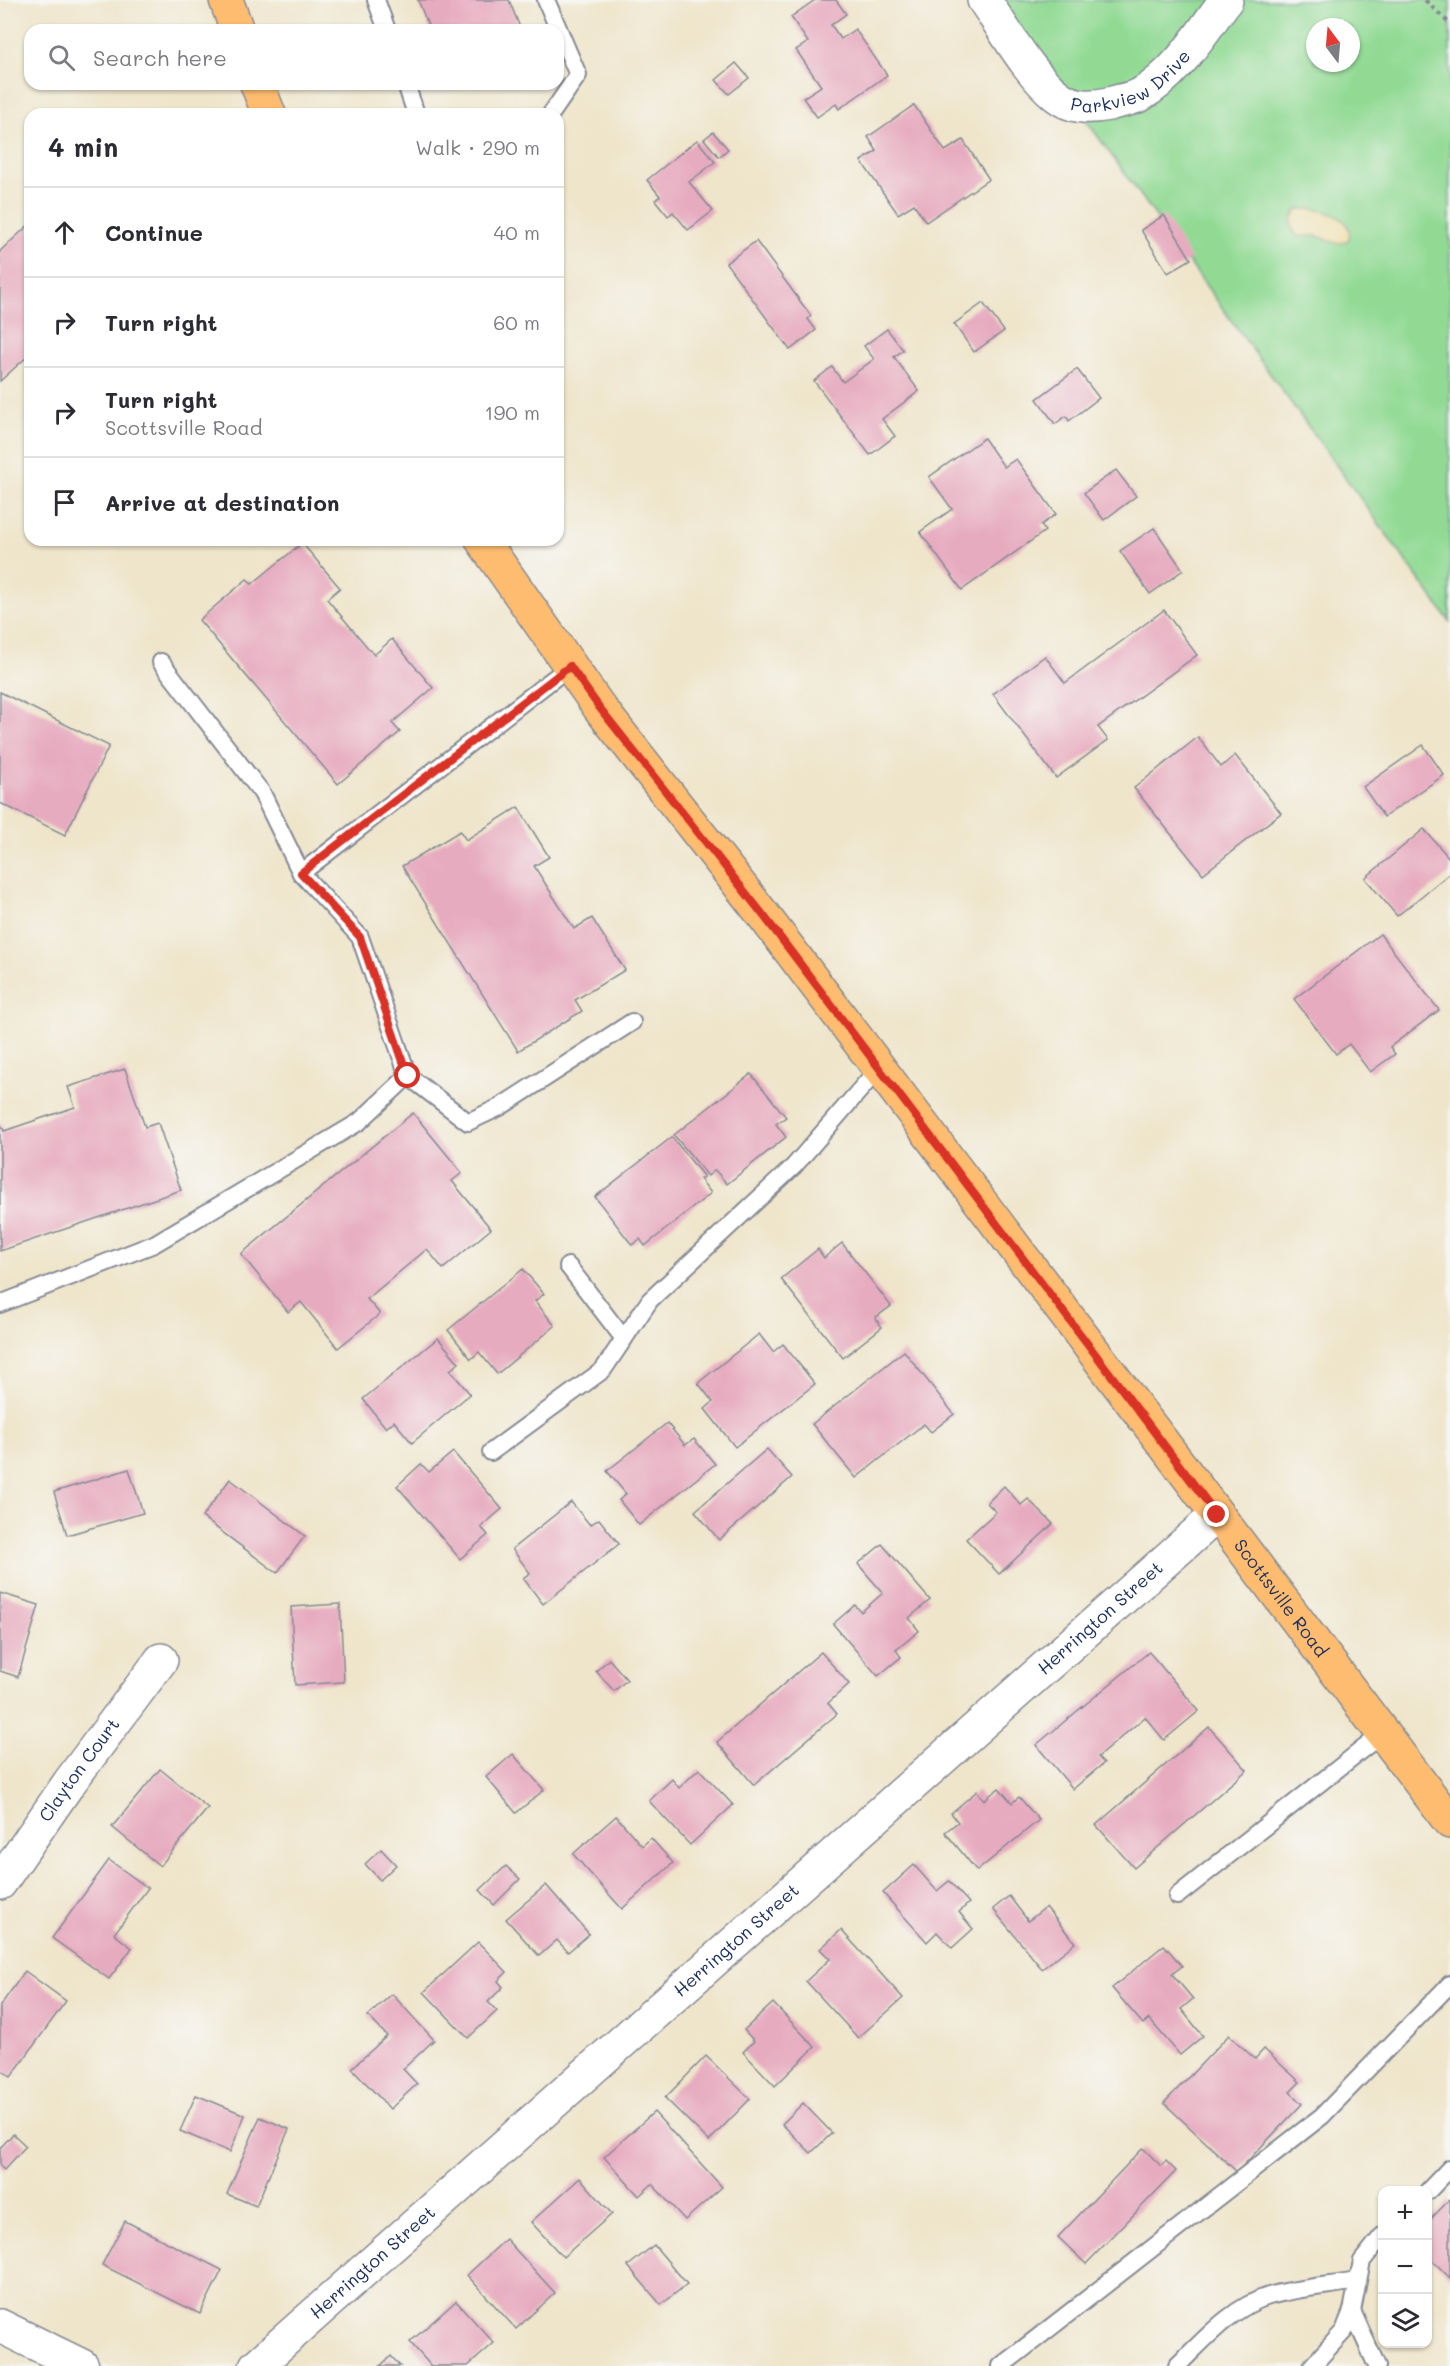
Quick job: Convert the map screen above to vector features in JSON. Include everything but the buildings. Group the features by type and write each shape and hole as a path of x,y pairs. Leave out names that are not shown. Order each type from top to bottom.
{"main road":[{"path":"226,0 235,24"},
{"path":"259,90 267,108"},
{"name":"Scottsville Road","path":"486,546 599,707 764,916 1450,1822"}],"street":[{"name":"Parkview Drive","path":"984,0 1038,76 1056,95 1066,102 1081,107 1098,106 1138,95 1152,86 1180,61 1227,0"},
{"name":"Herrington Street","path":"256,2366 1217,1515"},
{"name":"Clayton Court","path":"0,1883 69,1783 161,1660"},
{"path":"0,2326 82,2366"}],"lane":[{"path":"376,0 385,24"},
{"path":"546,0 556,24"},
{"path":"556,108 578,75 564,42"},
{"path":"408,90 414,108"},
{"path":"161,662 262,793 301,873 360,937 408,1076 468,1122 500,1107 632,1022"},
{"path":"301,873 570,666"},
{"path":"491,1452 603,1370 650,1300 794,1166 879,1068"},
{"path":"0,1304 154,1244 359,1122 408,1076"},
{"path":"568,1266 624,1339"},
{"path":"1177,1896 1383,1733"},
{"path":"1001,2366 1322,2116 1450,1984"},
{"path":"1432,2187 1450,2168"},
{"path":"1312,2366 1344,2331 1352,2311 1362,2261 1380,2240"},
{"path":"1177,2366 1230,2316 1270,2296 1357,2281"},
{"path":"1352,2311 1377,2366"}],"path":[{"path":"1425,0 1450,24"}],"green space":[{"path":"999,0 1450,0 1450,622"}],"sand":[{"path":"1300,209 1325,212 1341,219 1349,231 1349,239 1337,243 1316,236 1297,236 1292,222 1294,215"}],"route":[{"path":"408,1076 360,937 301,873 570,666 599,707 764,916 1217,1515"}]}
